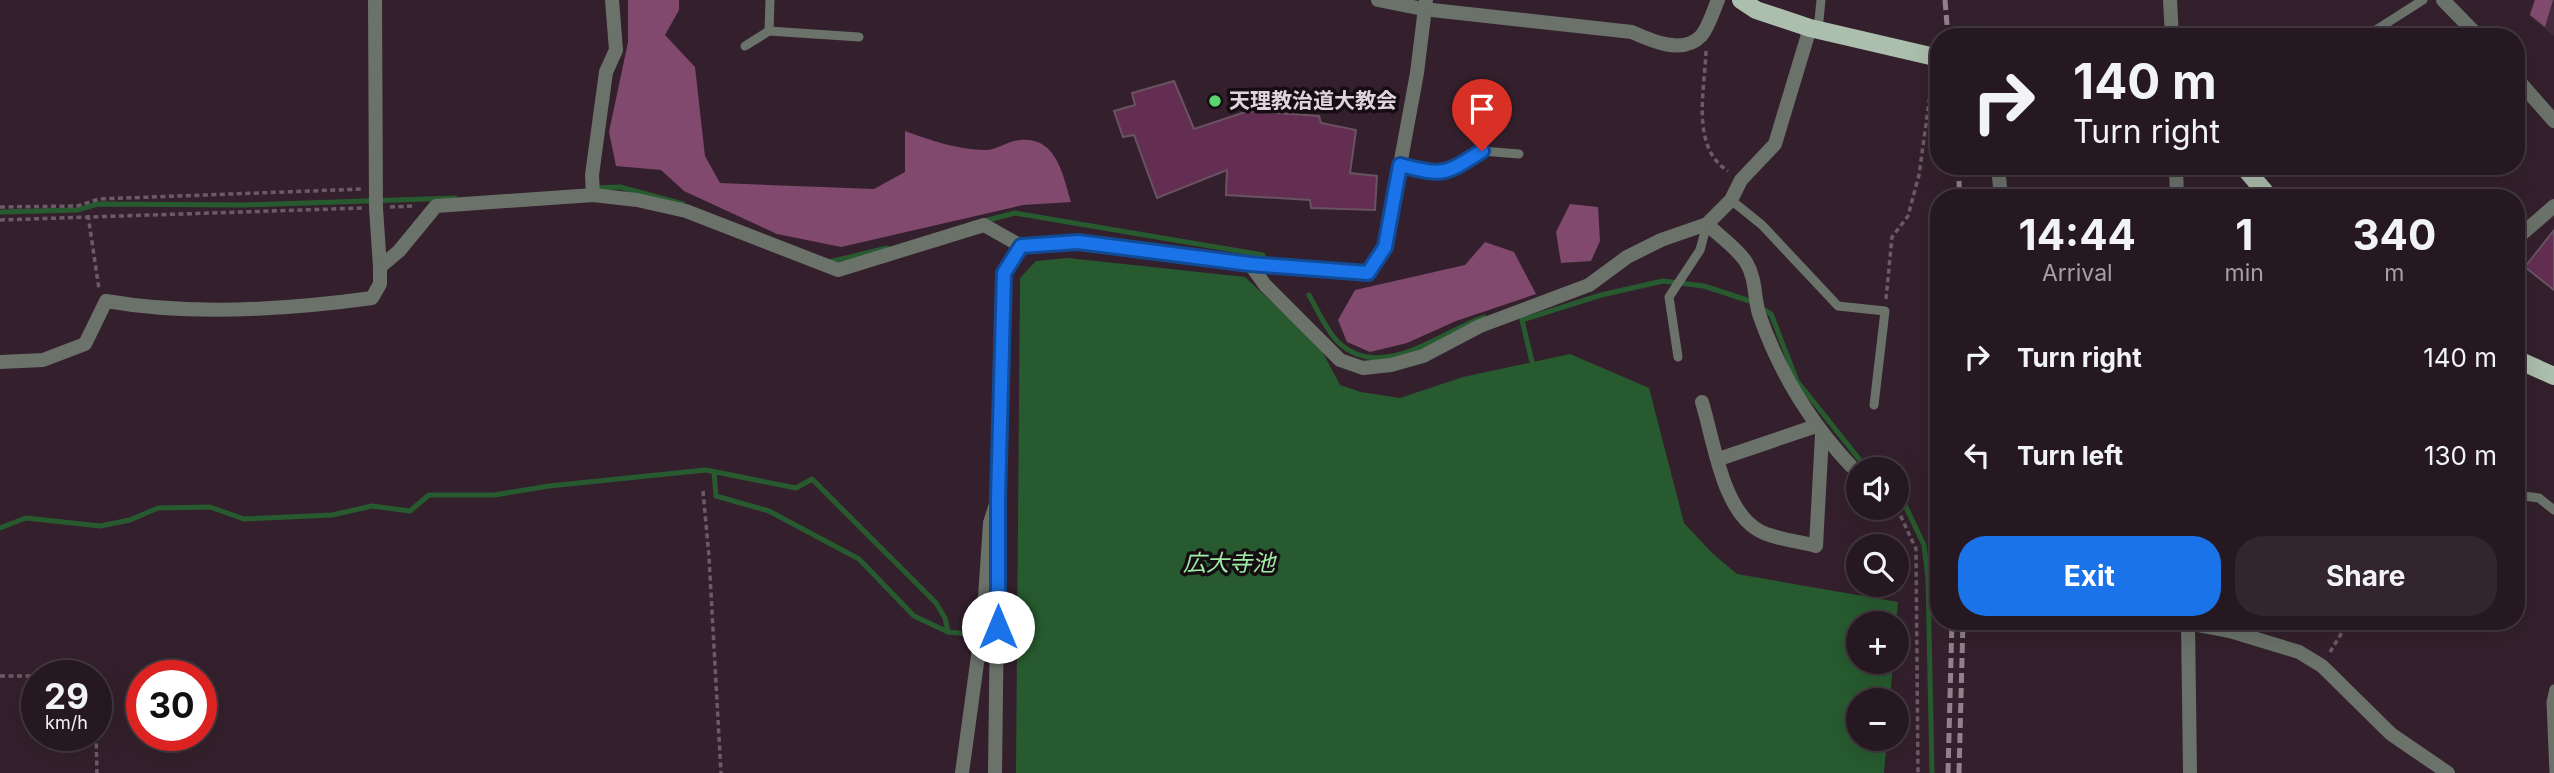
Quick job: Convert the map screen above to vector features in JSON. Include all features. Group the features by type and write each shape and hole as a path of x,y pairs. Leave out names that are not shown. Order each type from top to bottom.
{"main road":[{"path":"1741,0 1756,10 1814,29 1930,56"},
{"path":"2251,175 2262,189"},
{"path":"2525,363 2554,376"}],"street":[{"path":"0,362 43,359 85,344 106,301 147,309 305,307 372,298 380,284 376,208 375,0"},
{"path":"593,186 606,72 617,50 612,0"},
{"path":"1378,0 1632,32 1656,43 1687,45 1702,35 1718,0"},
{"path":"2170,0 2172,28"},
{"path":"2443,0 2470,28"},
{"path":"380,267 399,251 436,206 593,186 637,200 687,211 838,270 984,225 1021,246 1078,242 1250,264 1368,273 1385,247 1417,73 1425,5"},
{"path":"1250,264 1265,285 1340,360 1363,368 1391,365 1423,356 1480,326 1589,285 1627,257 1661,240 1707,225 1731,200 1741,180 1775,144 1814,29"},
{"path":"2525,88 2554,121"},
{"path":"2525,231 2554,206"},
{"path":"1707,225 1746,261 1757,290 1758,310 1793,392 1819,430 1846,460"},
{"path":"995,773 1004,273 1021,246"},
{"path":"1702,402 1723,482 1737,512 1759,531 1816,546 1819,430"},
{"path":"1719,459 1819,430"},
{"path":"962,773 984,612 990,523 998,498"},
{"path":"2186,630 2190,773"},
{"path":"2225,630 2299,652 2322,666 2391,734 2448,773"}],"lane":[{"path":"769,31 770,0"},
{"path":"1814,29 1821,0"},
{"path":"2379,28 2423,0"},
{"path":"745,46 769,31 859,37"},
{"path":"1400,165 1438,174 1451,171 1482,151 1519,154"},
{"path":"1731,200 1762,225 1838,306 1885,311 1874,405"},
{"path":"1678,357 1669,297 1687,274 1700,250 1707,225"},
{"path":"2525,496 2539,498 2554,510"},
{"path":"2553,773 2551,702 2554,689"}],"path":[{"path":"1702,35 1706,48 1702,132 1720,166 1741,180"},
{"path":"1885,311 1892,237 1908,216 1919,175 1930,108"},
{"path":"0,207 77,206 99,199 376,189"},
{"path":"0,220 88,215 436,206"},
{"path":"88,215 95,279 106,301"},
{"path":"703,491 721,773"},
{"path":"1903,520 1916,549 1918,773"},
{"path":"2322,666 2343,630"},
{"path":"0,676 21,676"},
{"path":"96,751 97,773"}],"shaded area":[{"path":"628,0 679,0 679,10 665,35 695,67 705,156 720,183 874,189 905,172 905,131 944,144 975,150 990,150 1021,140 1043,145 1051,151 1061,170 1071,202 1023,205 841,247 777,234 684,191 661,170 616,166 609,132 628,42"},
{"path":"2534,0 2554,0 2554,36 2529,15"},
{"path":"2535,0 2553,0 2545,27 2530,15"},
{"path":"1570,204 1598,207 1600,241 1591,261 1561,263 1556,232"},
{"path":"1485,242 1514,252 1536,294 1456,321 1407,343 1370,352 1347,342 1338,320 1355,290 1465,265"}],"water":[{"name":"広大寺池","path":"1068,258 1245,277 1320,347 1340,385 1361,392 1400,398 1463,377 1570,354 1649,388 1684,523 1713,554 1737,574 1846,593 1846,597 1869,597 1898,602 1897,611 1846,611 1846,674 1892,674 1891,688 1846,688 1846,751 1886,751 1884,773 1016,773 1020,278 1036,261"}],"building":[{"path":"1174,81 1194,129 1248,111 1319,116 1321,123 1356,130 1350,173 1377,176 1375,210 1311,208 1310,200 1226,195 1227,170 1157,198 1134,135 1123,137 1114,111 1135,105 1132,93"},
{"path":"2554,230 2554,290 2525,267"}],"waterway":[{"path":"594,188 620,187 683,204"},
{"path":"0,212 77,210 98,204 243,205 455,198"},
{"path":"984,221 1015,213 1263,255"},
{"path":"829,262 887,248"},
{"path":"1533,366 1522,320 1601,295 1663,281 1704,286 1753,302"},
{"path":"1309,295 1338,342 1355,353 1373,358 1410,351 1484,317"},
{"path":"1761,308 1771,314 1797,381 1857,457"},
{"path":"0,528 26,518 100,526 130,520 158,508 210,507 244,519 332,515 372,506 410,511 429,495 494,495 549,486 706,470 796,488 812,479 936,603 945,618 948,632"},
{"path":"714,472 716,496 769,511 859,559 914,616 948,632 980,635"},
{"path":"1909,514 1924,545 1928,579 1932,773"},
{"path":"997,637 1022,640"}],"railway":[{"path":"1945,0 1947,28"},
{"path":"1959,175 1959,189"},
{"path":"1948,773 1952,630"},
{"path":"1959,773 1963,630"}],"place":[{"name":"天理教治道大教会","path":"1215,101"}],"route":[{"path":"998,627 998,498 1004,273 1021,246 1078,242 1192,258 1368,273 1385,247 1400,165 1438,174 1451,171 1482,151"}]}
